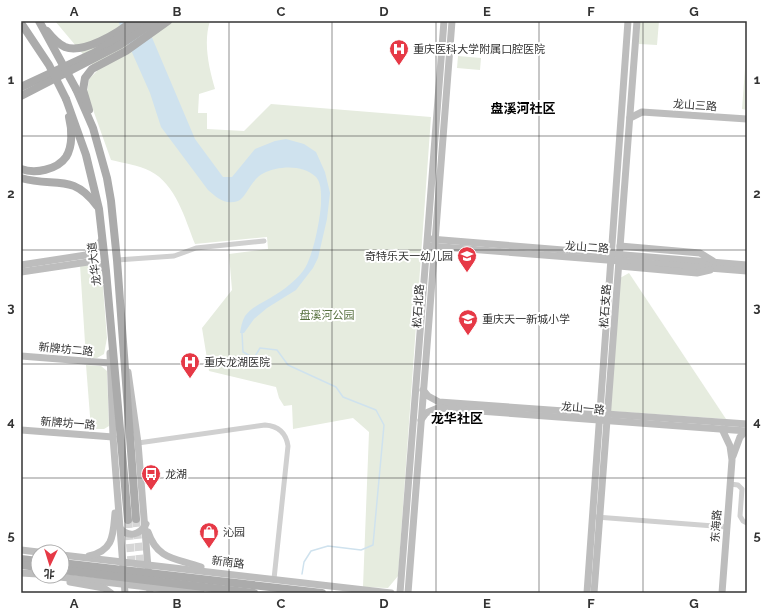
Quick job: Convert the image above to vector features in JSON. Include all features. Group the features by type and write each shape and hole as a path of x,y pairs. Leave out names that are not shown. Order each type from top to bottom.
{"main road":[{"path":"40,22 52,38 65,47 79,49 100,40 132,21"},
{"path":"21,96 95,56 145,21"},
{"path":"21,87 120,45 156,21"},
{"path":"93,128 83,90 85,78 92,69 126,51 168,21"},
{"name":"龙华大道","path":"21,23 49,65 66,99 88,161 99,209 132,520 124,347 117,260 107,178 93,128 76,89 40,22"},
{"path":"21,168 42,171 56,166 66,157 71,144 71,125 66,99"},
{"path":"21,178 70,184 82,190 99,209"},
{"name":"新南路","path":"70,565 322,593"},
{"path":"70,571 254,593"}],"street":[{"name":"松石北路","path":"400,593 444,21"},
{"name":"松石北路","path":"408,593 452,21"},
{"name":"松石支路","path":"587,593 596,517 616,259 628,21"},
{"name":"松石支路","path":"616,259 620,246 636,21"},
{"path":"630,118 642,112 631,102"},
{"name":"龙山三路","path":"642,112 747,120"},
{"path":"21,265 86,255 98,246 102,239"},
{"path":"117,260 174,256 196,248 264,241"},
{"name":"龙山二路","path":"426,242 616,259 715,265 747,265"},
{"path":"616,259 698,273 715,265 700,253 620,246"},
{"path":"21,272 88,262 101,265 106,271"},
{"name":"龙山二路","path":"715,265 747,271"},
{"path":"112,330 110,363 113,437 125,593"},
{"path":"124,347 134,403 146,524 150,590"},
{"name":"新牌坊二路","path":"21,357 110,363"},
{"name":"龙山一路","path":"423,390 428,396 439,402 722,429 747,428"},
{"name":"龙山一路","path":"421,420 426,413 438,408 604,417 747,428"},
{"path":"138,443 265,425 272,425 284,433 287,438 288,446 274,579"},
{"path":"722,429 733,446 747,428"},
{"name":"新牌坊一路","path":"21,430 113,437"},
{"name":"东海路","path":"722,593 733,446"},
{"path":"730,484 738,485 742,489 740,516 743,521 747,523"},
{"path":"82,557 99,554 111,540 117,495"},
{"name":"松石支路","path":"594,593 596,517"},
{"path":"596,517 727,527"},
{"path":"119,527 126,533 135,534 140,532 146,524"},
{"path":"146,524 151,539 158,551 174,559 211,571"},
{"name":"新南路","path":"70,556 391,593"},
{"path":"70,578 125,585 150,590 201,593"},
{"path":"70,581 104,588 111,593"},
{"path":"167,593 183,591"}],"green space":[{"name":"盘溪河公园","path":"55,21 210,21 207,47 209,64 215,89 199,94 198,113 207,113 207,129 244,131 271,104 431,117 398,576 388,588 363,587 369,432 353,418 293,429 292,405 284,406 279,398 276,387 209,371 202,328 232,290 229,254 268,249 267,237 195,244 183,213 167,184 146,169 111,160 87,93 89,79 97,71"},
{"path":"640,21 659,21 657,45 639,44"},
{"path":"747,42 747,110 742,109"},
{"path":"458,56 481,58 480,70 457,68"},
{"path":"88,264 99,269 102,275 107,338 104,354 97,358 86,358 80,265"},
{"path":"629,273 726,419 610,411 620,278"},
{"path":"86,365 101,366 107,371 109,426 104,429 91,429"}],"water":[{"path":"118,21 145,21 195,139 223,177 232,177 255,149 275,141 286,139 304,144 316,152 325,172 330,193 327,219 318,258 313,268 296,290 267,308 254,319 244,333 240,333 245,316 254,307 290,284 299,276 307,265 313,248 321,204 321,190 318,180 311,173 298,168 276,169 259,176 244,196 238,201 229,202 215,196 208,190 161,127 150,93"}],"waterway":[{"path":"242,333 243,352 254,358 260,348 277,350 288,365 336,387 343,397 376,410 384,425 373,545 361,550 328,546 311,551 304,562 302,574"}],"tunnel":[{"path":"136,519 143,593"},
{"path":"128,520 134,593"}],"place":[{"name":"重庆医科大学附属口腔医院","path":"399,66"},
{"name":"奇特乐天一幼儿园","path":"467,273"},
{"name":"重庆天一新城小学","path":"468,336"},
{"name":"重庆龙湖医院","path":"190,379"},
{"name":"龙湖","path":"151,491"},
{"name":"沁园","path":"209,549"}],"district":[{"name":"盘溪河社区","path":"523,108"},
{"name":"龙华社区","path":"457,418"}]}
